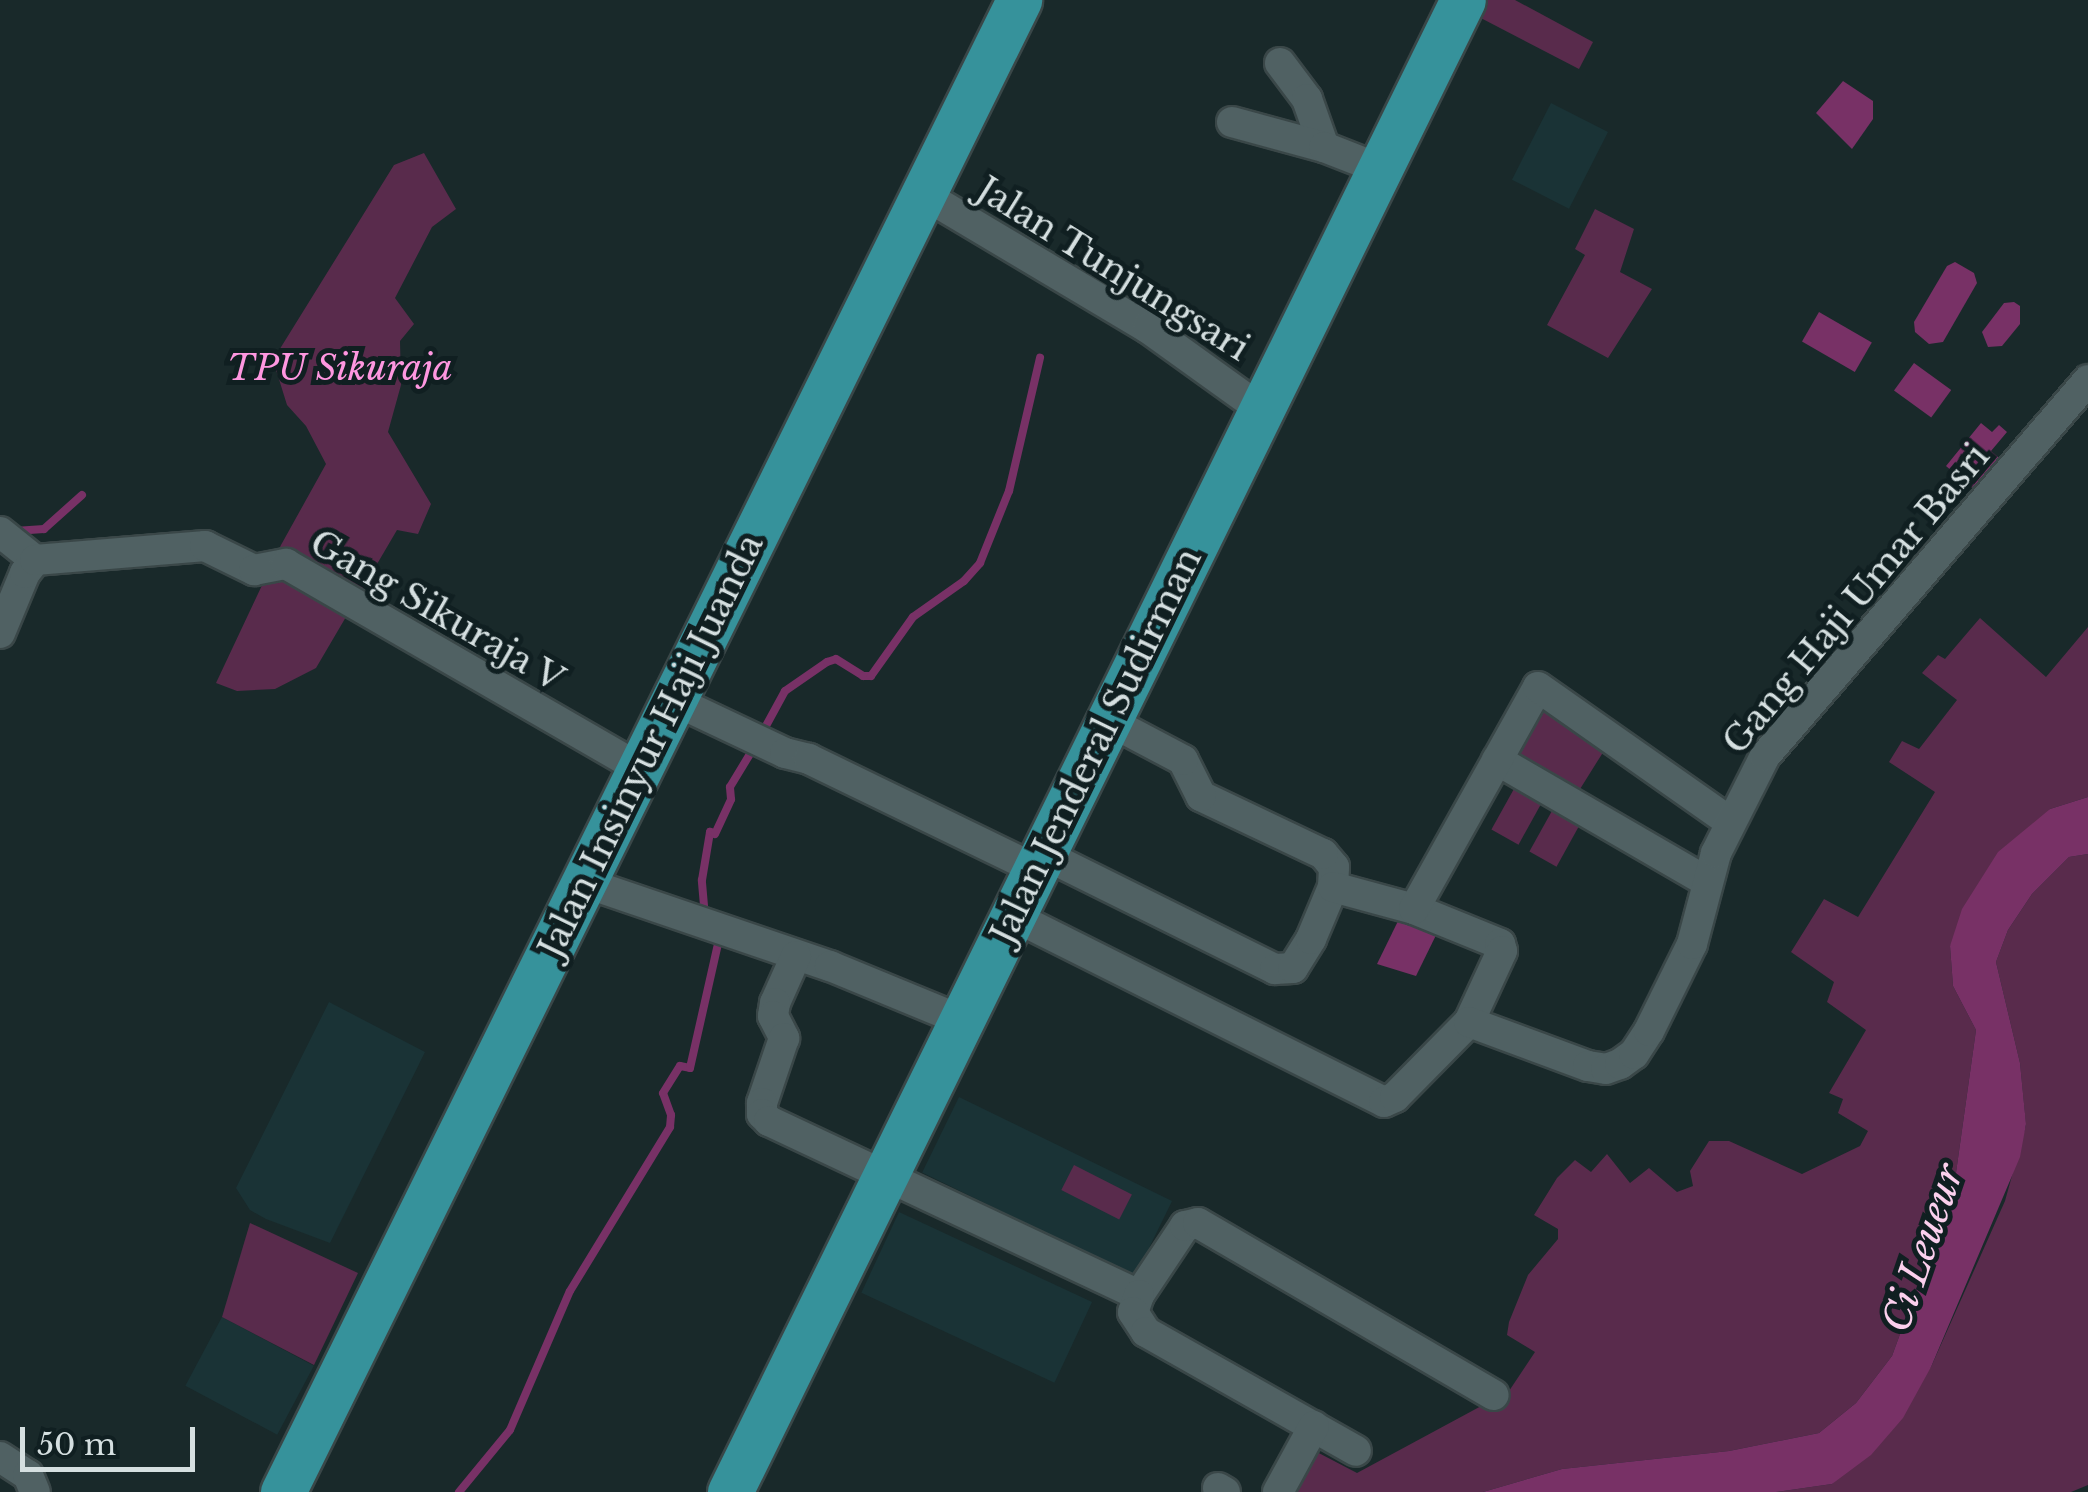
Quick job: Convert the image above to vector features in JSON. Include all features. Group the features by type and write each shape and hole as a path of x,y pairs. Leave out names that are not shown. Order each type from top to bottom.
{"highway":[{"name":"Jalan Insinyur Haji Juanda","path":"282,1492 1019,0"},
{"name":"Jalan Jenderal Sudirman","path":"730,1492 1462,0"}],"street":[{"path":"1280,63 1307,99 1324,147"},
{"path":"1232,122 1324,147 1380,169"},
{"name":"Jalan Tunjungsari","path":"923,194 1148,328 1262,410"},
{"name":"Gang Haji Umar Basri","path":"1468,1022 1588,1066 1606,1069 1634,1054 1692,944 1706,881 1730,822 1766,756 2088,380"},
{"name":"Gang Sikuraja V","path":"0,633 24,572 9,543 205,546 254,570 286,564 640,768"},
{"path":"1414,909 1538,687 1730,822"},
{"path":"673,700 1284,972 1300,959 1334,886 1334,867 1323,854 1201,796 1182,760 1108,721"},
{"path":"1497,760 1706,881"},
{"path":"584,882 796,956 961,1020"},
{"path":"1013,916 1384,1102 1396,1098 1468,1022 1502,951 1500,944 1414,909 1334,886"},
{"path":"796,956 775,1003 773,1016 784,1038 762,1114 1139,1295"},
{"path":"1356,1451 1146,1332 1132,1312 1185,1226 1198,1224 1494,1394"},
{"path":"1278,1492 1314,1426"},
{"path":"0,1457 28,1475 36,1492"}],"shaded area":[{"path":"1843,81 1873,101 1873,119 1852,149 1816,113"},
{"path":"1551,103 1608,132 1569,209 1512,180"},
{"path":"1955,262 1974,273 1977,283 1943,342 1929,344 1915,332 1914,322 1947,266"},
{"path":"2004,303 2020,306 2020,324 2002,346 1988,347 1982,332"},
{"path":"1819,312 1872,343 1855,372 1802,341"},
{"path":"1914,363 1951,390 1931,418 1894,391"},
{"path":"1981,423 1992,432 1999,425 2007,432 1991,451 2004,462 1978,493 1946,466"},
{"path":"2088,797 2088,854 2069,857 2032,894 2008,930 1996,962 2020,1063 2026,1124 2020,1157 1931,1367 1903,1418 1871,1455 1832,1484 1776,1492 1483,1492 1562,1469 1729,1451 1819,1433 1856,1403 1892,1356 1954,1187 1976,1030 1953,986 1950,946 1962,909 1998,852 2050,809"},
{"path":"1399,919 1439,929 1416,976 1377,964"},
{"path":"329,1002 425,1052 330,1243 250,1210 236,1188"},
{"path":"959,1097 1172,1201 1135,1276 922,1172"},
{"path":"899,1212 1092,1302 1054,1383 861,1293"},
{"path":"222,1317 314,1366 277,1435 185,1386"}],"green space":[{"path":"1483,0 1515,0 1593,42 1579,69 1475,15"},
{"name":"TPU Sikuraja","path":"424,153 456,209 432,227 395,298 414,324 400,341 401,385 388,432 431,504 418,534 397,530 316,668 275,689 237,691 216,683 281,545 326,464 306,426 287,405 273,360 394,165"},
{"path":"1595,209 1634,229 1620,272 1652,289 1608,358 1547,325 1585,255 1575,249"},
{"path":"1980,618 2046,677 2088,627 2088,797 2050,809 1950,946 1953,986 1976,1030 1954,1187 1892,1356 1856,1403 1819,1433 1729,1451 1562,1469 1483,1492 1289,1492 1313,1450 1357,1473 1509,1391 1535,1352 1507,1335 1509,1322 1528,1275 1558,1239 1558,1229 1534,1215 1557,1178 1575,1160 1591,1172 1607,1154 1630,1183 1649,1168 1677,1192 1693,1186 1690,1171 1709,1141 1729,1141 1802,1174 1860,1146 1868,1131 1838,1113 1843,1099 1829,1093 1866,1030 1827,1002 1834,982 1791,952 1824,899 1858,917 1935,792 1889,762 1902,741 1919,749 1957,700 1922,673 1938,655 1945,659"},
{"path":"1542,699 1610,741 1574,799 1506,757"},
{"path":"1520,778 1547,793 1519,845 1491,830"},
{"path":"1558,800 1585,815 1557,867 1529,852"},
{"path":"2088,854 2088,1485 2071,1492 1776,1492 1832,1484 1931,1367 2005,1201 2026,1125 2020,1063 1996,962 2008,930 2032,894 2069,857"},
{"path":"1074,1165 1132,1195 1119,1219 1061,1190"},
{"path":"250,1223 358,1273 314,1365 222,1317"}],"waterway":[{"path":"761,735 785,691 827,662 836,659 863,676 871,676 913,617 964,581 980,563 1009,491 1040,358"},
{"path":"15,531 44,529 82,495"},
{"path":"705,917 702,880 710,832 715,834 731,799 730,787 753,749"},
{"path":"459,1492 510,1430 570,1291 670,1127 671,1115 663,1093 680,1066 690,1068 720,935"}],"water label":[{"name":"Ci Leueur","path":"1923,1248"}]}
